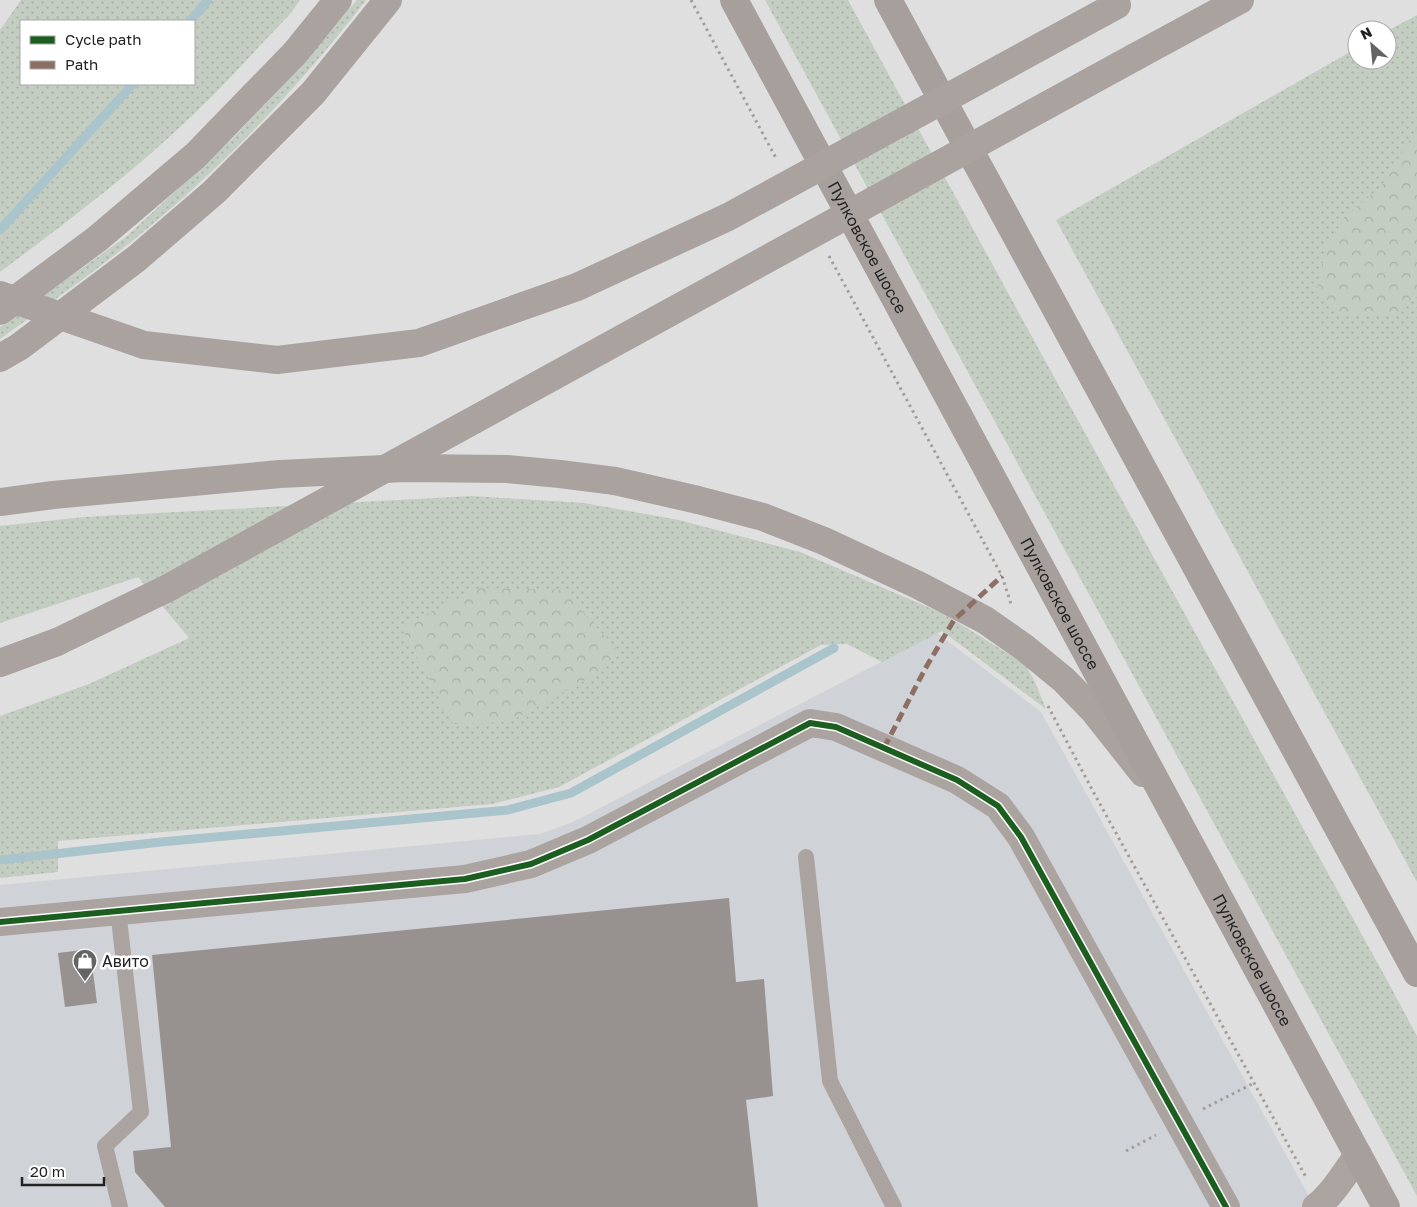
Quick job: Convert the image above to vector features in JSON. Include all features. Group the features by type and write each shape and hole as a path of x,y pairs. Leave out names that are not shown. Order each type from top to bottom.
{"highway":[{"name":"Пулковское шоссе","path":"734,0 1386,1207"},
{"path":"888,0 1417,974"}],"main road":[{"path":"0,311 97,239 196,155 295,53 338,0"},
{"path":"0,358 19,347 136,259 214,192 312,92 388,0"},
{"path":"0,663 57,642 168,588 1240,0"},
{"path":"0,295 144,345 278,360 419,343 577,287 728,217 1122,2"},
{"path":"0,502 63,494 280,474 405,468 507,469 560,474 615,482 698,500 763,517 824,541 918,585 985,620 1025,648 1064,680 1094,711 1166,801"}],"street":[{"path":"0,922 465,879 531,864 588,840 810,724 836,727 957,780 998,806 1021,836 1226,1207"},
{"path":"1313,1196 1321,1204 1358,1156"}],"lane":[{"path":"806,857 830,1082 894,1207"},
{"path":"118,910 141,1112 105,1146 120,1207"}],"path":[{"path":"691,0 780,166"},
{"path":"828,253 1002,576 1014,613"},
{"path":"1047,704 1313,1196"}],"shaded area":[{"path":"937,633 1041,712 1315,1207 0,1207 0,885 540,834 573,822"}],"green space":[{"path":"21,0 300,0 291,13 232,76 173,134 100,195 0,272 0,30"},
{"path":"357,0 366,0 285,97 226,158 164,215 131,242 0,339 0,327 127,236 233,138 288,80"},
{"path":"765,0 848,0 1388,982 1417,1036 1417,1196"},
{"path":"1417,15 1417,882 1056,220 1347,54 1347,70 1397,70 1397,26"},
{"path":"1417,128 1417,296 1397,314 1343,317 1317,289 1326,247 1346,215 1381,187"},
{"path":"472,496 584,503 679,520 800,552 944,614 1025,664 1046,709 942,631 882,662 847,644 821,645 559,787 492,804 58,841 58,872 0,878 0,716 89,684 189,638 138,577 0,623 0,526 84,517"},
{"path":"479,588 563,590 619,652 593,676 509,722 453,724 401,627"}],"building":[{"path":"729,898 736,982 764,979 773,1096 746,1100 758,1207 165,1207 135,1172 133,1151 171,1147 152,955"},
{"path":"90,949 97,1003 65,1007 58,953"}],"waterway":[{"path":"191,20 208,0"},
{"path":"0,230 132,85"},
{"path":"0,860 161,842 508,810 571,793 834,648"}],"marked path":[{"path":"884,748 925,669 954,620 1002,576"}],"cycle path":[{"path":"0,922 465,879 531,864 588,840 810,723 836,727 957,780 998,806 1021,837 1226,1207"}],"place":[{"name":"Авито","path":"85,982"}]}
